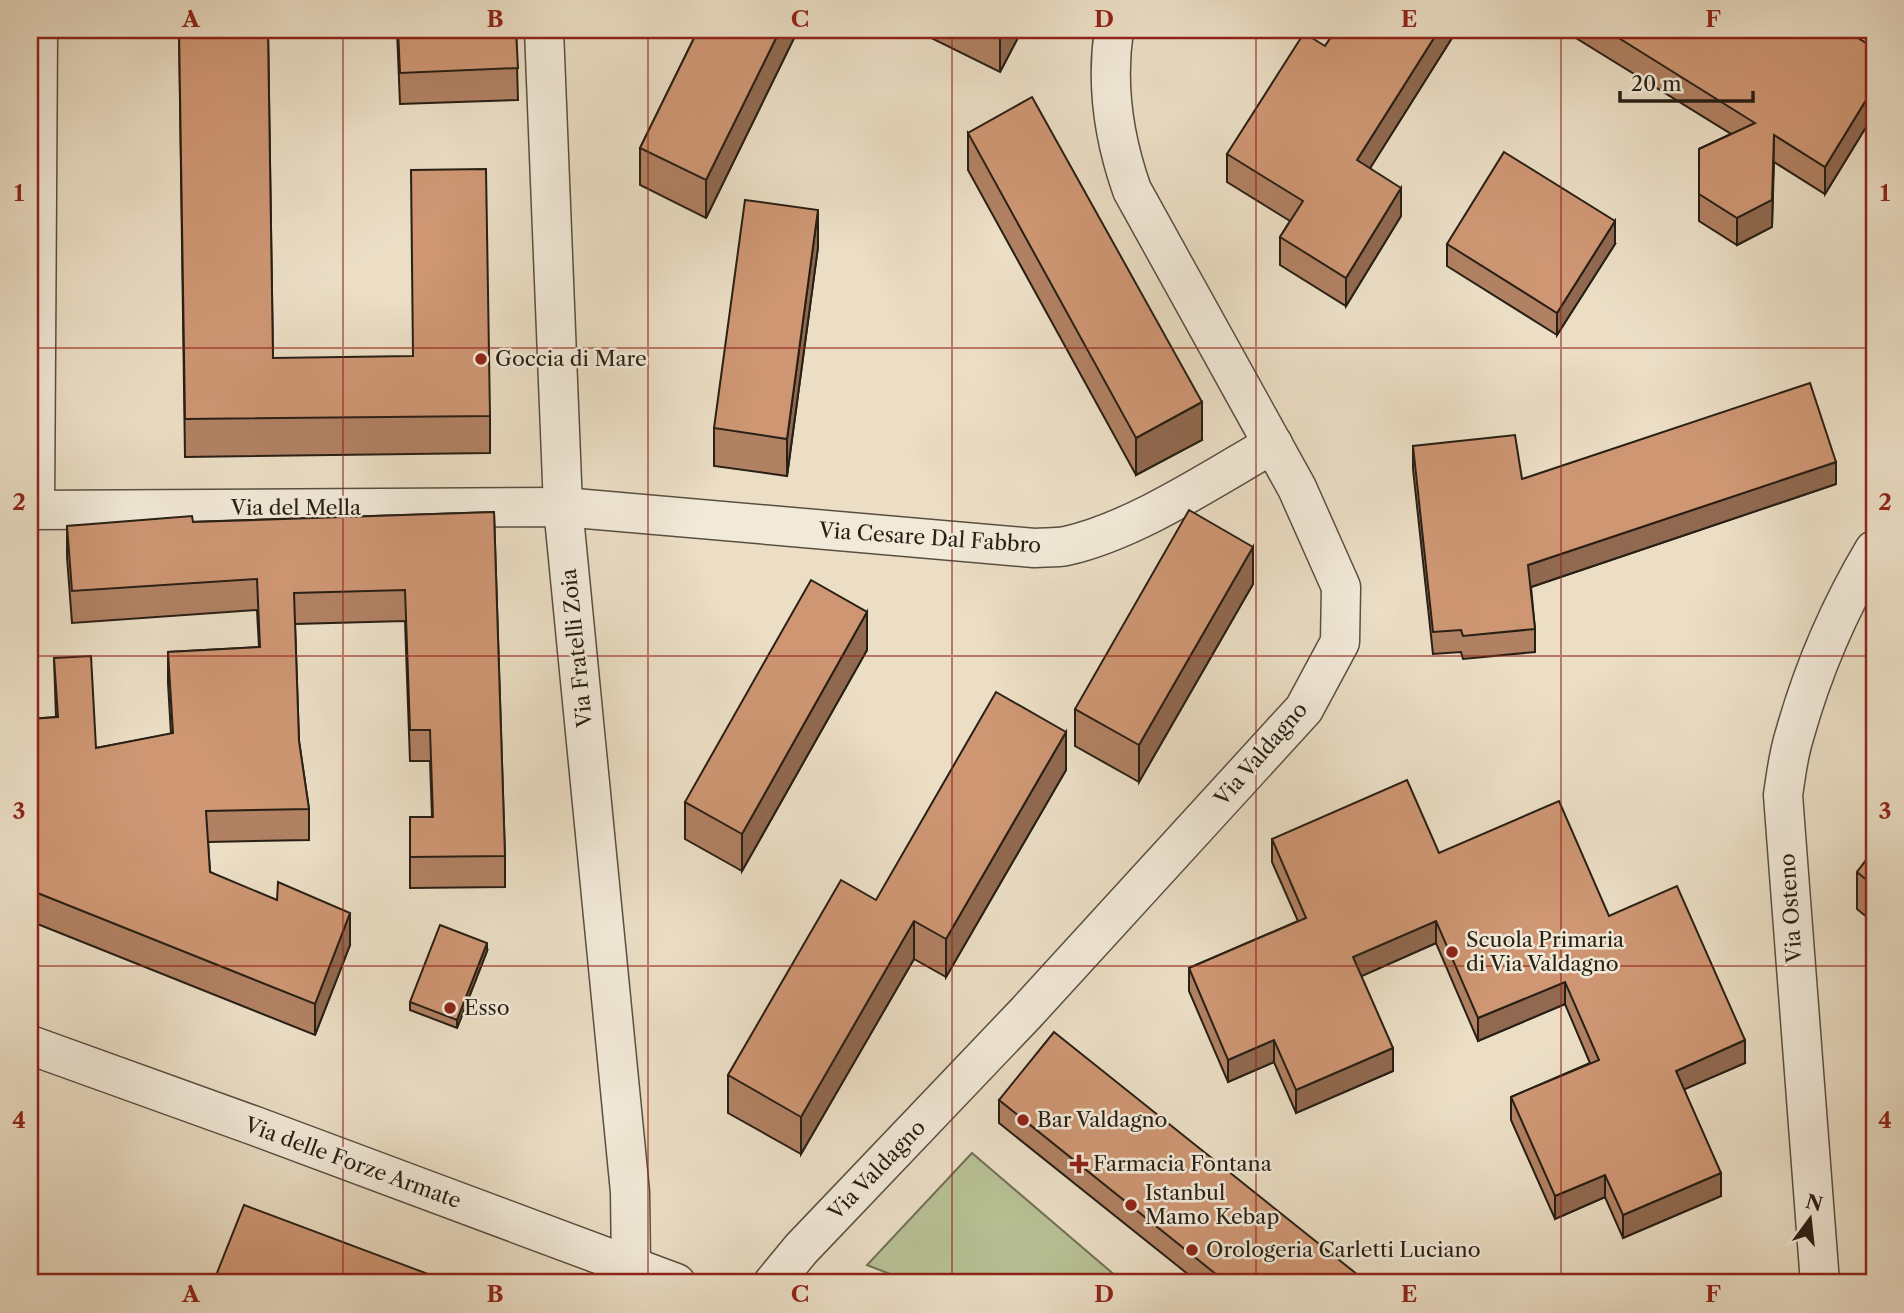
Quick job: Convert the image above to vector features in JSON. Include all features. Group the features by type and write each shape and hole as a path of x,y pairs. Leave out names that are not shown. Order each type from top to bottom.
{"street":[{"path":"32,510 38,35 35,30"},
{"name":"Via Fratelli Zoia","path":"544,30 563,508 630,1192 631,1266"},
{"name":"Via Valdagno","path":"773,1283 801,1249 1017,1023 1304,709 1340,642 1341,587 1297,488 1132,190 1122,162 1114,119 1111,49 1114,30"},
{"name":"Via Cesare Dal Fabbro","path":"563,508 1034,548 1063,546 1099,537 1136,520 1273,444"},
{"name":"Via del Mella","path":"32,510 563,508"},
{"name":"Via Osteno","path":"1821,1283 1783,795 1793,738 1812,682 1851,590 1874,550"},
{"name":"Via delle Forze Armate","path":"30,1045 675,1283"}],"green space":[{"path":"972,1153 1124,1283 913,1283 867,1265"}],"building":[{"path":"179,30 268,30 273,358 413,356 411,170 486,169 490,416 185,419"},
{"path":"398,30 516,30 518,68 400,73"},
{"path":"698,30 780,30 706,180 640,148"},
{"path":"990,30 1003,30 1000,35"},
{"path":"1336,30 1439,30 1357,160 1401,188 1346,278 1280,237 1303,201 1227,154 1304,33 1325,46"},
{"path":"1606,30 1845,30 1874,48 1874,87 1825,167 1774,135 1772,200 1737,218 1699,194 1699,149 1755,123"},
{"path":"1032,97 1202,402 1136,438 968,133"},
{"path":"1504,152 1615,221 1557,313 1447,244"},
{"path":"745,200 818,210 787,439 714,428"},
{"path":"1810,383 1836,462 1528,565 1535,629 1463,636 1461,630 1433,632 1413,446 1515,435 1522,479"},
{"path":"1189,510 1253,547 1139,745 1075,709"},
{"path":"494,512 505,856 410,857 410,817 433,817 430,730 410,730 405,590 294,593 299,741 309,809 206,811 210,872 277,900 278,882 350,913 315,1004 30,890 30,719 58,717 54,658 91,656 96,748 173,733 168,652 260,647 257,579 72,591 67,526 192,516 193,522"},
{"path":"811,580 867,612 742,834 685,802"},
{"path":"996,692 1066,732 946,939 914,921 801,1117 728,1075 841,880 876,900"},
{"path":"1407,780 1439,853 1559,801 1609,916 1677,886 1745,1040 1676,1071 1721,1173 1623,1215 1605,1175 1555,1196 1511,1097 1599,1060 1565,982 1478,1018 1436,921 1353,957 1393,1048 1296,1090 1274,1040 1228,1060 1189,968 1306,918 1272,839"},
{"path":"1874,850 1874,886 1857,872"},
{"path":"440,925 487,943 457,1020 410,1002"},
{"path":"1054,1032 1368,1283 1227,1283 999,1100"},
{"path":"244,1205 452,1283 213,1283"}],"place":[{"name":"Goccia di Mare","path":"481,359"},
{"name":"Scuola Primaria di Via Valdagno","path":"1452,952"},
{"name":"Esso","path":"450,1008"},
{"name":"Bar Valdagno","path":"1023,1120"},
{"name":"Farmacia Fontana","path":"1079,1164"},
{"name":"Istanbul Mamo Kebap","path":"1131,1205"},
{"name":"Orologeria Carletti Luciano","path":"1192,1250"}]}
